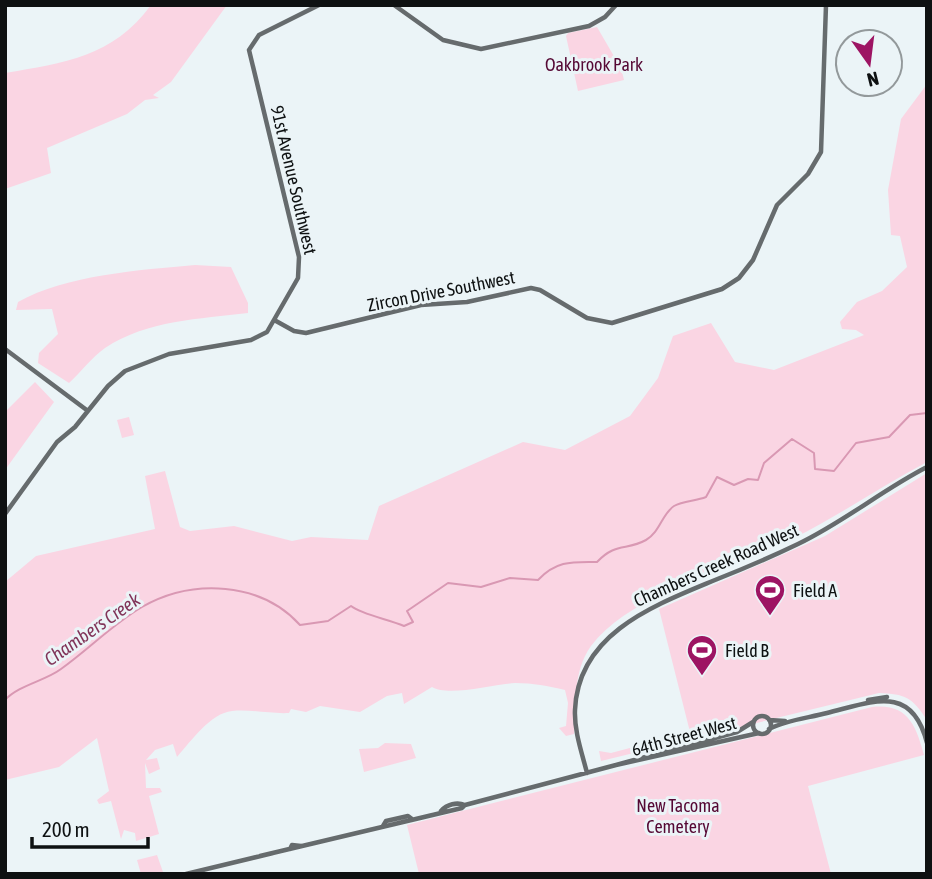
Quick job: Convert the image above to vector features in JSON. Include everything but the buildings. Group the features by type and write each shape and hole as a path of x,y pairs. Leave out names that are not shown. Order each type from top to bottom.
{"street":[{"name":"91st Avenue Southwest","path":"276,321 298,278 299,257 250,54 252,41 319,5"},
{"path":"394,5 443,40 481,49 589,26 606,17 616,5"},
{"name":"Zircon Drive Southwest","path":"276,321 306,333 421,305 467,302 531,288 540,289 596,322 612,323 726,288 748,268 776,205 817,160 823,138 827,5"},
{"path":"5,514 57,442 118,376 138,364 169,354 251,340 267,332 276,321"},
{"path":"5,349 88,411"},
{"name":"Chambers Creek Road West","path":"587,773 576,726 577,691 591,659 609,638 659,602 827,529 900,481 927,467"},
{"path":"927,731 916,711 902,702 881,697 786,721 769,720 769,729 875,701 902,702 918,717 927,743"},
{"name":"64th Street West","path":"587,773 737,732 760,716 769,720"},
{"path":"753,722 759,733"},
{"name":"64th Street West","path":"616,765 769,729"},
{"path":"186,874 454,810 587,773"}],"green space":[{"path":"151,5 227,5 171,82 153,95 159,98 145,100 127,114 47,148 51,173 5,189 5,73 67,61 104,47 136,22"},
{"name":"Oakbrook Park","path":"597,27 615,58 619,59 624,80 578,91 566,36 568,33"},
{"path":"927,84 927,462 792,539 657,596 609,627 591,646 581,667 576,688 574,734 566,736 559,728 566,726 568,703 565,690 522,683 449,691 432,687 404,704 402,693 387,696 360,712 320,706 306,712 291,709 289,713 232,711 217,717 202,729 177,757 173,744 155,750 146,760 157,758 160,769 149,774 145,763 146,788 160,788 162,792 149,796 159,834 136,841 135,833 124,830 121,839 111,801 99,804 97,800 109,791 97,738 59,767 5,780 5,582 36,556 155,529 145,476 165,471 180,527 190,531 234,526 292,541 311,537 368,540 379,506 523,442 565,450 630,416 658,378 673,336 711,323 735,362 774,370 864,335 856,330 842,329 840,322 857,302 882,291 907,267 900,236 891,235 888,190 901,119"},
{"path":"195,265 231,267 248,303 248,313 174,322 138,332 105,348 69,383 38,363 39,353 58,334 52,309 16,310 18,302 58,286 104,275"},
{"path":"35,382 54,402 5,470 5,412"},
{"path":"129,417 134,435 122,438 117,420"},
{"path":"927,473 927,720 907,698 879,693 601,761 599,751 611,753 690,732 659,609 825,536"},
{"name":"New Tacoma Cemetery","path":"872,707 894,709 902,713 914,726 924,755 808,786 831,874 419,874 407,825"},
{"path":"385,743 411,744 416,758 364,772 359,749 378,748"},
{"path":"157,855 163,872 141,874 137,860"}],"waterway":[{"name":"Chambers Creek","path":"5,700 61,669 131,614 162,598 204,589 226,589 266,600 300,625 328,621 351,606 404,626 413,622 407,611 448,583 481,587 510,578 538,580 559,566 573,562 597,562 616,549 646,540 674,506 706,497 717,477 734,485 748,479 758,480 764,463 792,439 814,453 815,469 834,471 856,443 889,437 910,415 927,413"}],"place":[{"name":"Field A","path":"770,617"},
{"name":"Field B","path":"702,677"}]}
